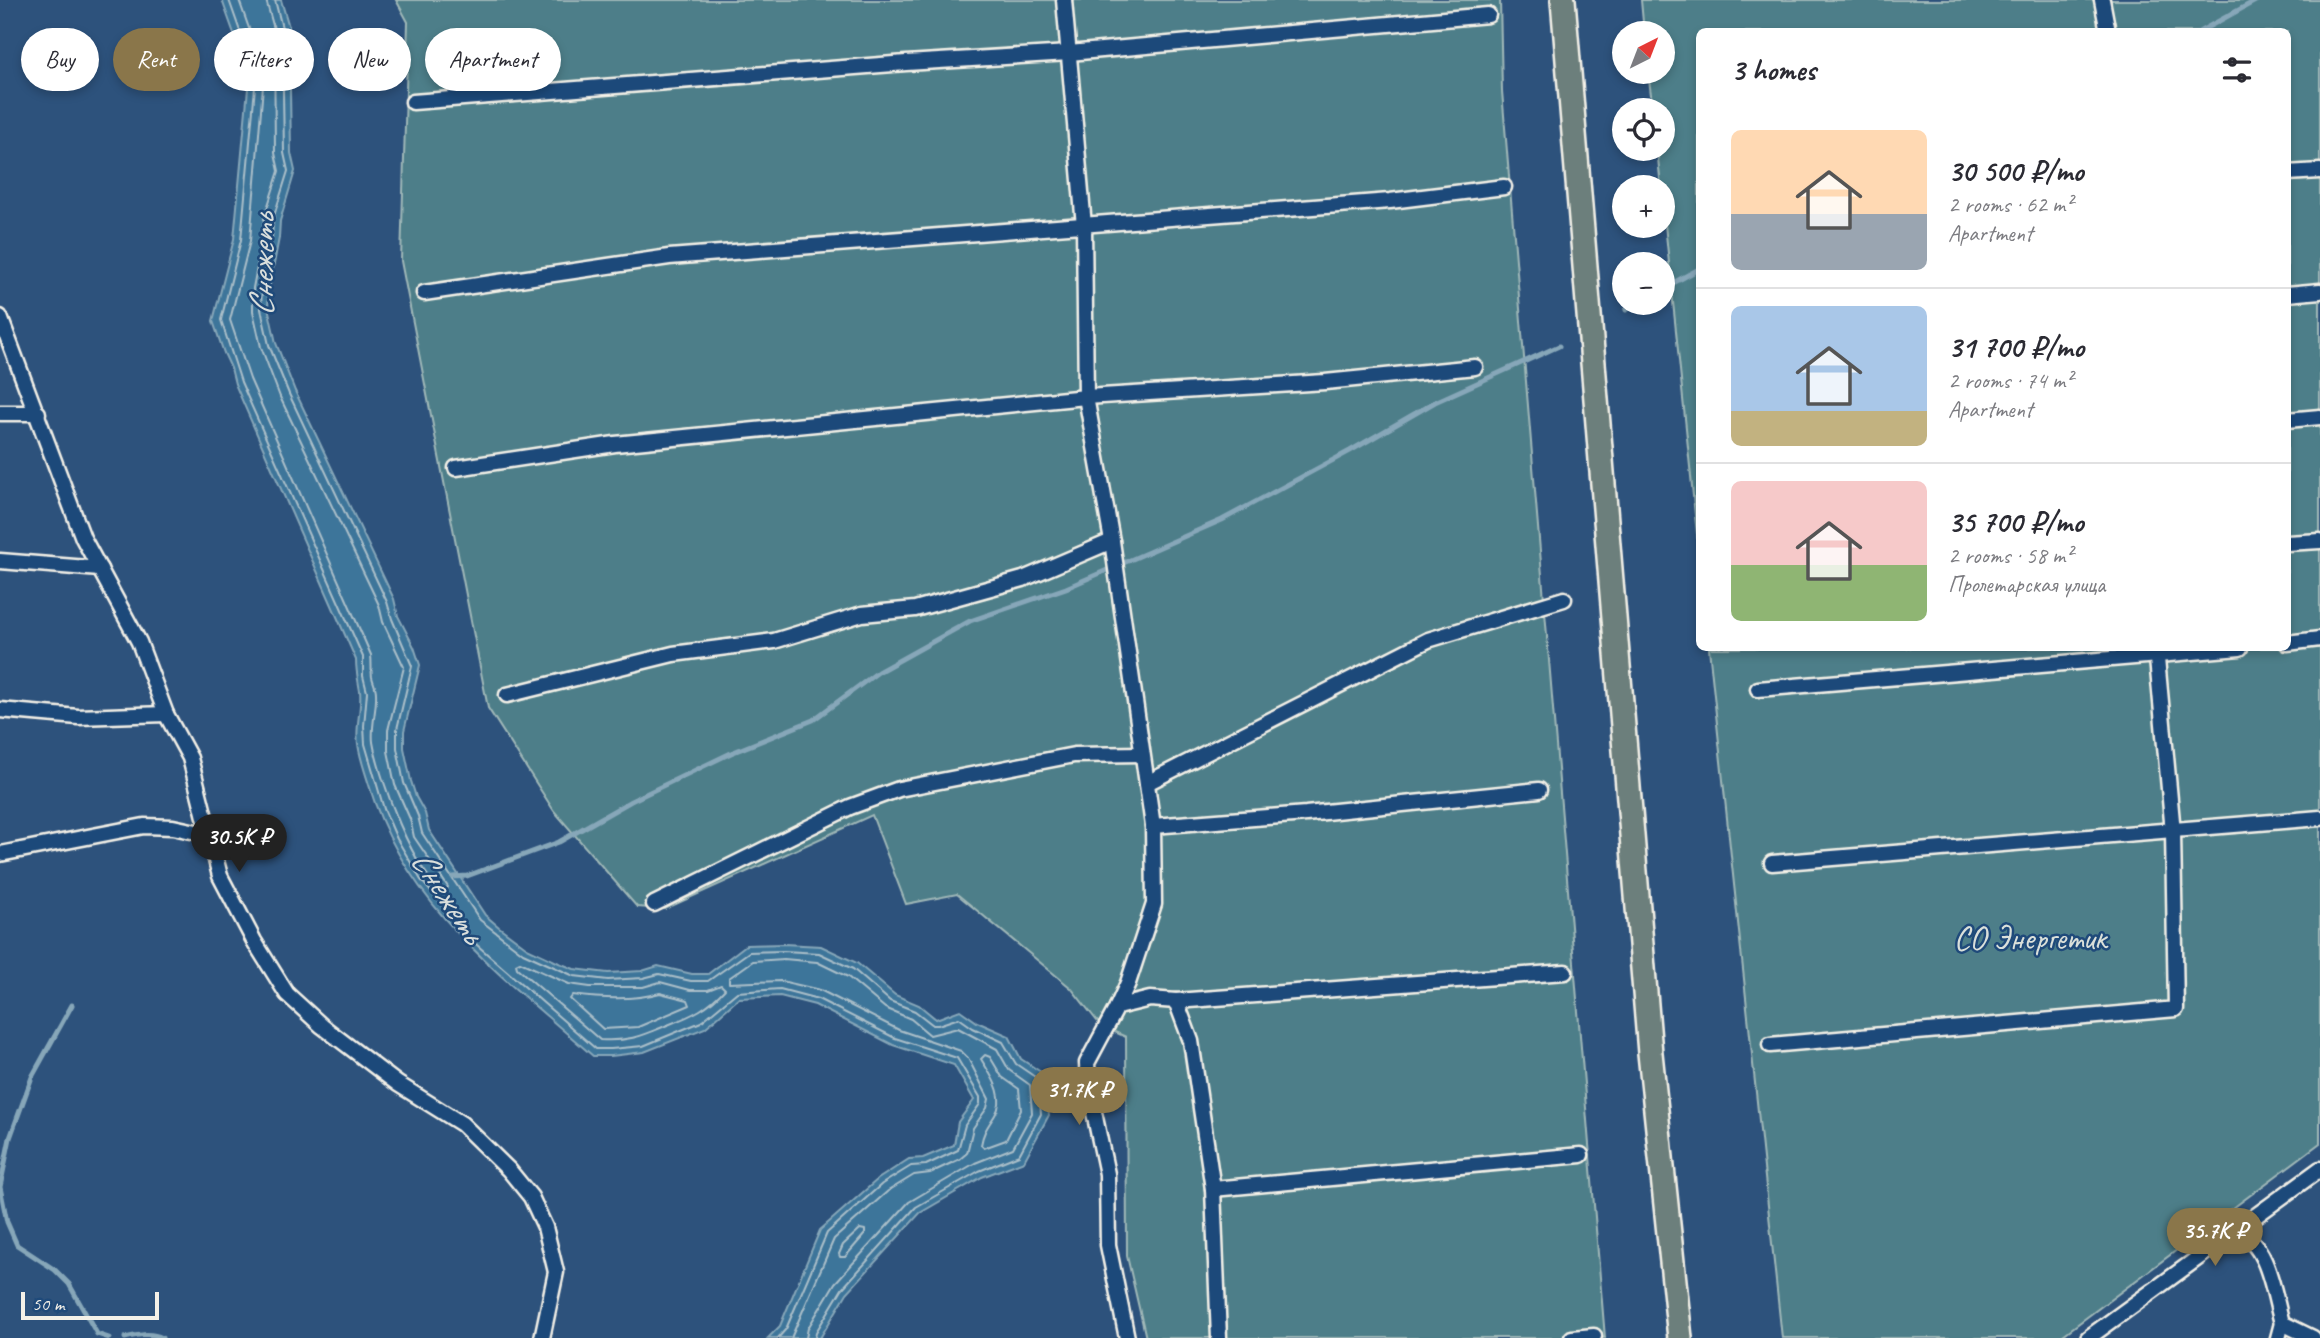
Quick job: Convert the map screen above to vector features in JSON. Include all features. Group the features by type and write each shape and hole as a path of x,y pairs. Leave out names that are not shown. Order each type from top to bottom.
{"main road":[{"path":"1563,0 1650,1053 1680,1338"}],"street":[{"path":"1064,0 1084,226 1086,397 1112,541 1153,826 1154,904 1128,982 1087,1063 1107,1174 1108,1245 1127,1338"},
{"path":"2102,0 2107,28"},
{"path":"413,102 906,63 1069,54 1488,15"},
{"path":"2291,173 2320,171"},
{"path":"424,292 669,257 1390,201 1504,187"},
{"path":"2291,294 2320,291"},
{"path":"0,317 83,538 139,642 166,714 190,758 220,876 254,941 287,994 322,1026 398,1084 462,1124 509,1170 531,1197 545,1227 556,1272 542,1338"},
{"path":"456,468 615,444 1086,397 1325,382 1475,367"},
{"path":"0,413 37,413"},
{"path":"2291,420 2320,417"},
{"path":"507,695 673,654 774,640 862,614 915,609 1023,579 1112,541"},
{"path":"2291,543 2320,541"},
{"path":"0,561 100,569"},
{"path":"1147,783 1428,640 1564,599"},
{"path":"2291,643 2320,639"},
{"path":"1758,689 2177,651"},
{"path":"1770,1045 2176,1009 2173,832 2156,652"},
{"path":"0,710 78,717 166,714"},
{"path":"654,904 850,807 899,789 1074,755 1142,754"},
{"path":"1153,826 1307,814 1539,790"},
{"path":"1772,863 2320,818"},
{"path":"0,854 144,826 173,827 210,835"},
{"path":"1117,1007 1150,999 1177,1002 1564,972"},
{"path":"1177,1002 1191,1041 1213,1189 1220,1338"},
{"path":"1213,1189 1580,1155"},
{"path":"2088,1338 2320,1169"},
{"path":"2237,1231 2250,1237 2265,1262 2282,1323 2278,1338"},
{"path":"2282,1323 2313,1338"},
{"path":"1572,1338 1594,1336"}],"green space":[{"path":"396,0 1500,0 1502,91 1605,1338 1146,1338 1127,1256 1126,1037 1101,1026 1071,988 957,894 906,904 872,815 665,909 637,907 554,811 488,708 401,261 406,91 411,91 411,28 408,28 408,22"},
{"name":"СО Энергетик","path":"1641,0 2320,0 2320,1143 2059,1338 1782,1338 1709,651 2291,651 2291,28 1696,28 1696,525 1674,315 1675,252 1668,252 1666,238 1675,238 1675,175 1660,175 1658,161 1675,161 1675,98 1651,98 1650,84 1675,84 1675,21 1643,21"}],"water":[{"path":"222,0 281,0 289,28 232,28"},
{"name":"Снежеть","path":"248,91 290,91 291,153 295,171 280,221 268,307 276,343 295,391 414,647 420,665 404,731 404,748 411,781 425,813 429,830 485,915 527,948 574,969 608,973 642,971 658,966 692,974 708,974 746,945 821,946 857,963 895,995 919,1005 936,1019 960,1010 977,1022 1009,1036 1021,1059 1044,1074 1049,1115 1024,1161 982,1177 920,1213 847,1293 820,1338 768,1338 780,1326 820,1230 878,1179 909,1159 923,1158 954,1145 958,1122 974,1100 954,1065 893,1045 815,1005 780,996 739,998 705,1028 644,1052 593,1056 460,936 406,867 385,828 358,744 360,691 356,660 235,384 213,321 234,239"}],"waterway":[{"path":"2206,28 2257,0"},
{"path":"1675,282 1696,271"},
{"name":"Снежеть","path":"453,877 467,876 559,842 631,801 731,753 813,720 878,672 970,621 1066,588 1222,520 1435,402 1559,346"},
{"path":"72,1005 32,1077 10,1138 0,1187 7,1222 17,1245 55,1270 69,1284 97,1334 109,1338"},
{"path":"125,1338 139,1335 162,1338"}]}
